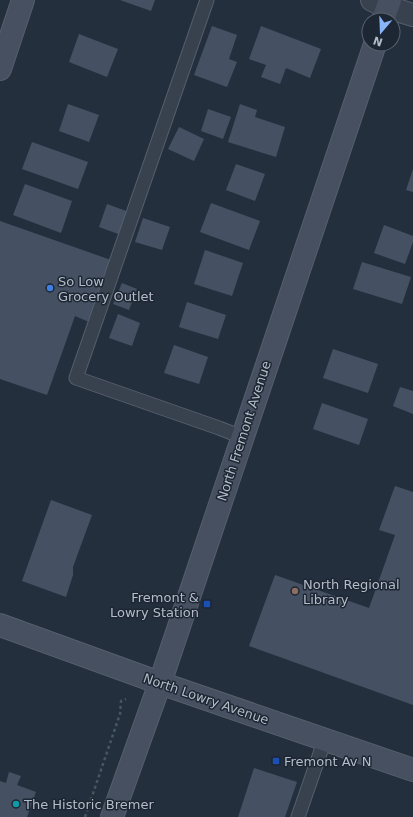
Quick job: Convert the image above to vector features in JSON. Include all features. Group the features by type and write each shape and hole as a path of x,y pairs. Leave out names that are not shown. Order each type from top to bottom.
{"street":[{"path":"0,69 23,0"},
{"path":"383,7 413,15"},
{"name":"North Fremont Avenue","path":"112,817 160,683 372,52"},
{"name":"North Lowry Avenue","path":"0,625 160,683 413,770"}],"lane":[{"path":"207,0 76,378 242,437"},
{"path":"298,817 325,739"}],"path":[{"path":"85,817 120,714 121,701 126,699"}],"building":[{"path":"120,0 155,0 151,11"},
{"path":"212,26 237,35 229,59 237,62 227,87 194,75"},
{"path":"261,26 321,49 310,78 286,68 280,84 261,77 266,65 249,59"},
{"path":"79,34 118,49 107,77 69,62"},
{"path":"68,104 99,115 89,142 59,131"},
{"path":"240,104 257,110 255,117 285,127 276,157 228,142"},
{"path":"208,109 231,117 223,139 201,131"},
{"path":"179,127 204,139 194,161 168,149"},
{"path":"32,142 88,162 78,189 22,169"},
{"path":"236,164 265,174 255,201 226,190"},
{"path":"413,169 413,192 406,190"},
{"path":"25,184 72,201 61,233 13,215"},
{"path":"211,203 260,221 249,250 200,232"},
{"path":"107,204 129,212 121,235 99,227"},
{"path":"143,218 170,227 162,250 135,242"},
{"name":"So Low Grocery Outlet","path":"0,221 111,260 89,322 75,316 47,395 0,379"},
{"path":"384,225 413,236 413,242 405,264 374,253"},
{"path":"205,250 243,263 232,296 194,284"},
{"path":"362,262 411,277 402,304 353,289"},
{"path":"122,283 137,289 129,310 113,304"},
{"path":"187,302 226,315 218,339 179,327"},
{"path":"118,314 140,323 132,346 109,338"},
{"path":"174,345 208,357 199,384 164,373"},
{"path":"333,349 378,364 368,393 323,378"},
{"path":"400,387 413,391 413,414 393,406"},
{"path":"322,403 368,419 359,445 313,429"},
{"name":"North Regional Library","path":"395,486 413,492 413,705 249,646 275,575 369,608 395,535 379,530"},
{"path":"51,500 92,515 73,567 73,575 66,597 22,581"},
{"path":"254,768 297,782 285,817 238,817"},
{"name":"The Historic Bremer","path":"9,772 21,776 17,785 36,792 27,817 0,817 0,781 6,783"}],"place":[{"name":"So Low Grocery Outlet","path":"50,288"},
{"name":"North Regional Library","path":"295,591"},
{"name":"Fremont & Lowry Station","path":"207,604"},
{"name":"Fremont Av N","path":"276,761"},
{"name":"The Historic Bremer","path":"16,804"}]}
